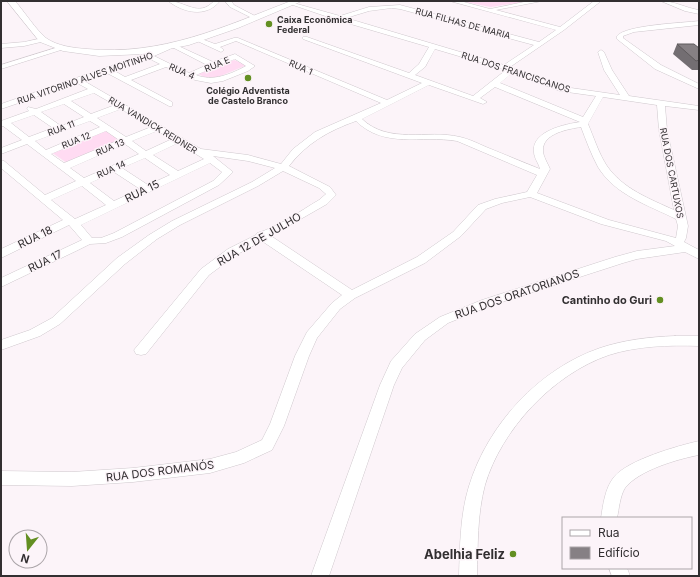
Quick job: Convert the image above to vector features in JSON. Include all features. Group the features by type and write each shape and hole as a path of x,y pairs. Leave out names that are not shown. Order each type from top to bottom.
{"main road":[{"path":"11,1 43,40 62,48 108,53 171,47 256,18 295,2"}],"street":[{"path":"171,1 197,11 207,10 217,1"},
{"path":"228,1 232,6 256,18"},
{"path":"453,1 562,29"},
{"path":"489,10 540,1"},
{"path":"529,9 540,1"},
{"path":"475,98 495,84 508,68 598,1"},
{"path":"664,1 687,10 699,12"},
{"name":"RUA DOS FRANCISCANOS","path":"295,2 339,19 508,68 546,84 563,89 699,108"},
{"name":"RUA FILHAS DE MARIA","path":"339,19 368,8 383,6 400,7 540,44"},
{"path":"516,17 522,13"},
{"path":"699,23 634,30 623,33 620,36 620,39 658,67 699,87"},
{"path":"305,38 483,102"},
{"path":"197,39 235,56"},
{"name":"RUA 1","path":"214,47 236,39 386,103"},
{"path":"1,46 20,45 43,40"},
{"path":"171,47 213,65"},
{"name":"RUA VITORINO ALVES MOITINHO","path":"1,107 171,47"},
{"path":"410,76 422,65 433,47"},
{"path":"1,67 62,48"},
{"path":"601,52 608,70 626,98"},
{"path":"108,53 126,64"},
{"name":"RUA 4","path":"149,56 207,81 217,80"},
{"name":"RUA E","path":"190,74 235,56 250,64 250,67 217,80"},
{"path":"124,80 167,64"},
{"path":"107,70 169,104"},
{"name":"RUA VANDICK REIDNER","path":"78,80 227,170"},
{"path":"1,345 35,333 56,321 121,261 153,237 176,223 255,184 283,167 296,151 318,134 331,127 357,118 428,83"},
{"path":"495,84 585,123 599,160 609,175 634,195 681,218"},
{"path":"3,124 94,90"},
{"path":"600,95 585,123 557,129 542,142 538,151 545,169 531,194 605,222 660,236 688,248"},
{"path":"19,100 60,128"},
{"path":"66,101 177,175"},
{"name":"RUA DOS CARTUXOS","path":"661,102 663,130 683,226 681,238 688,248"},
{"name":"RUA 11","path":"1,151 120,106"},
{"path":"357,118 366,128 379,134 411,138 448,137 543,174"},
{"path":"3,124 29,140 113,205"},
{"name":"RUA 12","path":"45,153 106,128"},
{"name":"RUA 13","path":"64,167 156,128"},
{"name":"RUA 14","path":"44,199 178,140"},
{"path":"198,152 242,157 283,167"},
{"name":"RUA 15","path":"71,223 211,159"},
{"path":"1,163 14,176 44,199 89,241"},
{"name":"RUA 12 DE JULHO","path":"141,350 204,272 232,252 261,235 280,227 323,202 331,195 327,189 322,186 283,167"},
{"path":"115,168 147,189"},
{"name":"RUA 17","path":"1,283 51,257 89,241 102,241 118,235 216,183 226,175 228,172 227,170"},
{"name":"RUA DOS ROMANÓS","path":"1,478 72,479 132,475 210,466 238,458 267,445 277,426 302,356 312,335 336,306 351,295 421,260 457,234 482,207 499,201 531,194"},
{"name":"RUA 18","path":"1,254 71,223"},
{"path":"261,235 351,295"},
{"name":"RUA DOS ORATORIANOS","path":"320,576 387,385 396,365 420,337 444,320 486,303 637,255 688,248"},
{"path":"468,576 471,515 477,485 486,462 498,440 525,403 553,380 580,362 603,352 629,345 655,342 699,341"},
{"path":"609,517 614,495 620,483 626,476 652,464 699,448"}],"shaded area":[{"path":"460,1 530,1 491,7"},
{"path":"234,60 247,65 211,80 198,74"},
{"path":"105,130 121,140 67,163 51,152"}],"building":[{"path":"677,44 694,44 699,48 699,60 696,61"}],"place":[{"name":"Caixa Econômica Federal","path":"269,24"},
{"name":"Colégio Adventista de Castelo Branco","path":"248,78"},
{"name":"Cantinho do Guri","path":"660,300"},
{"name":"Abelhia Feliz","path":"513,554"}]}
